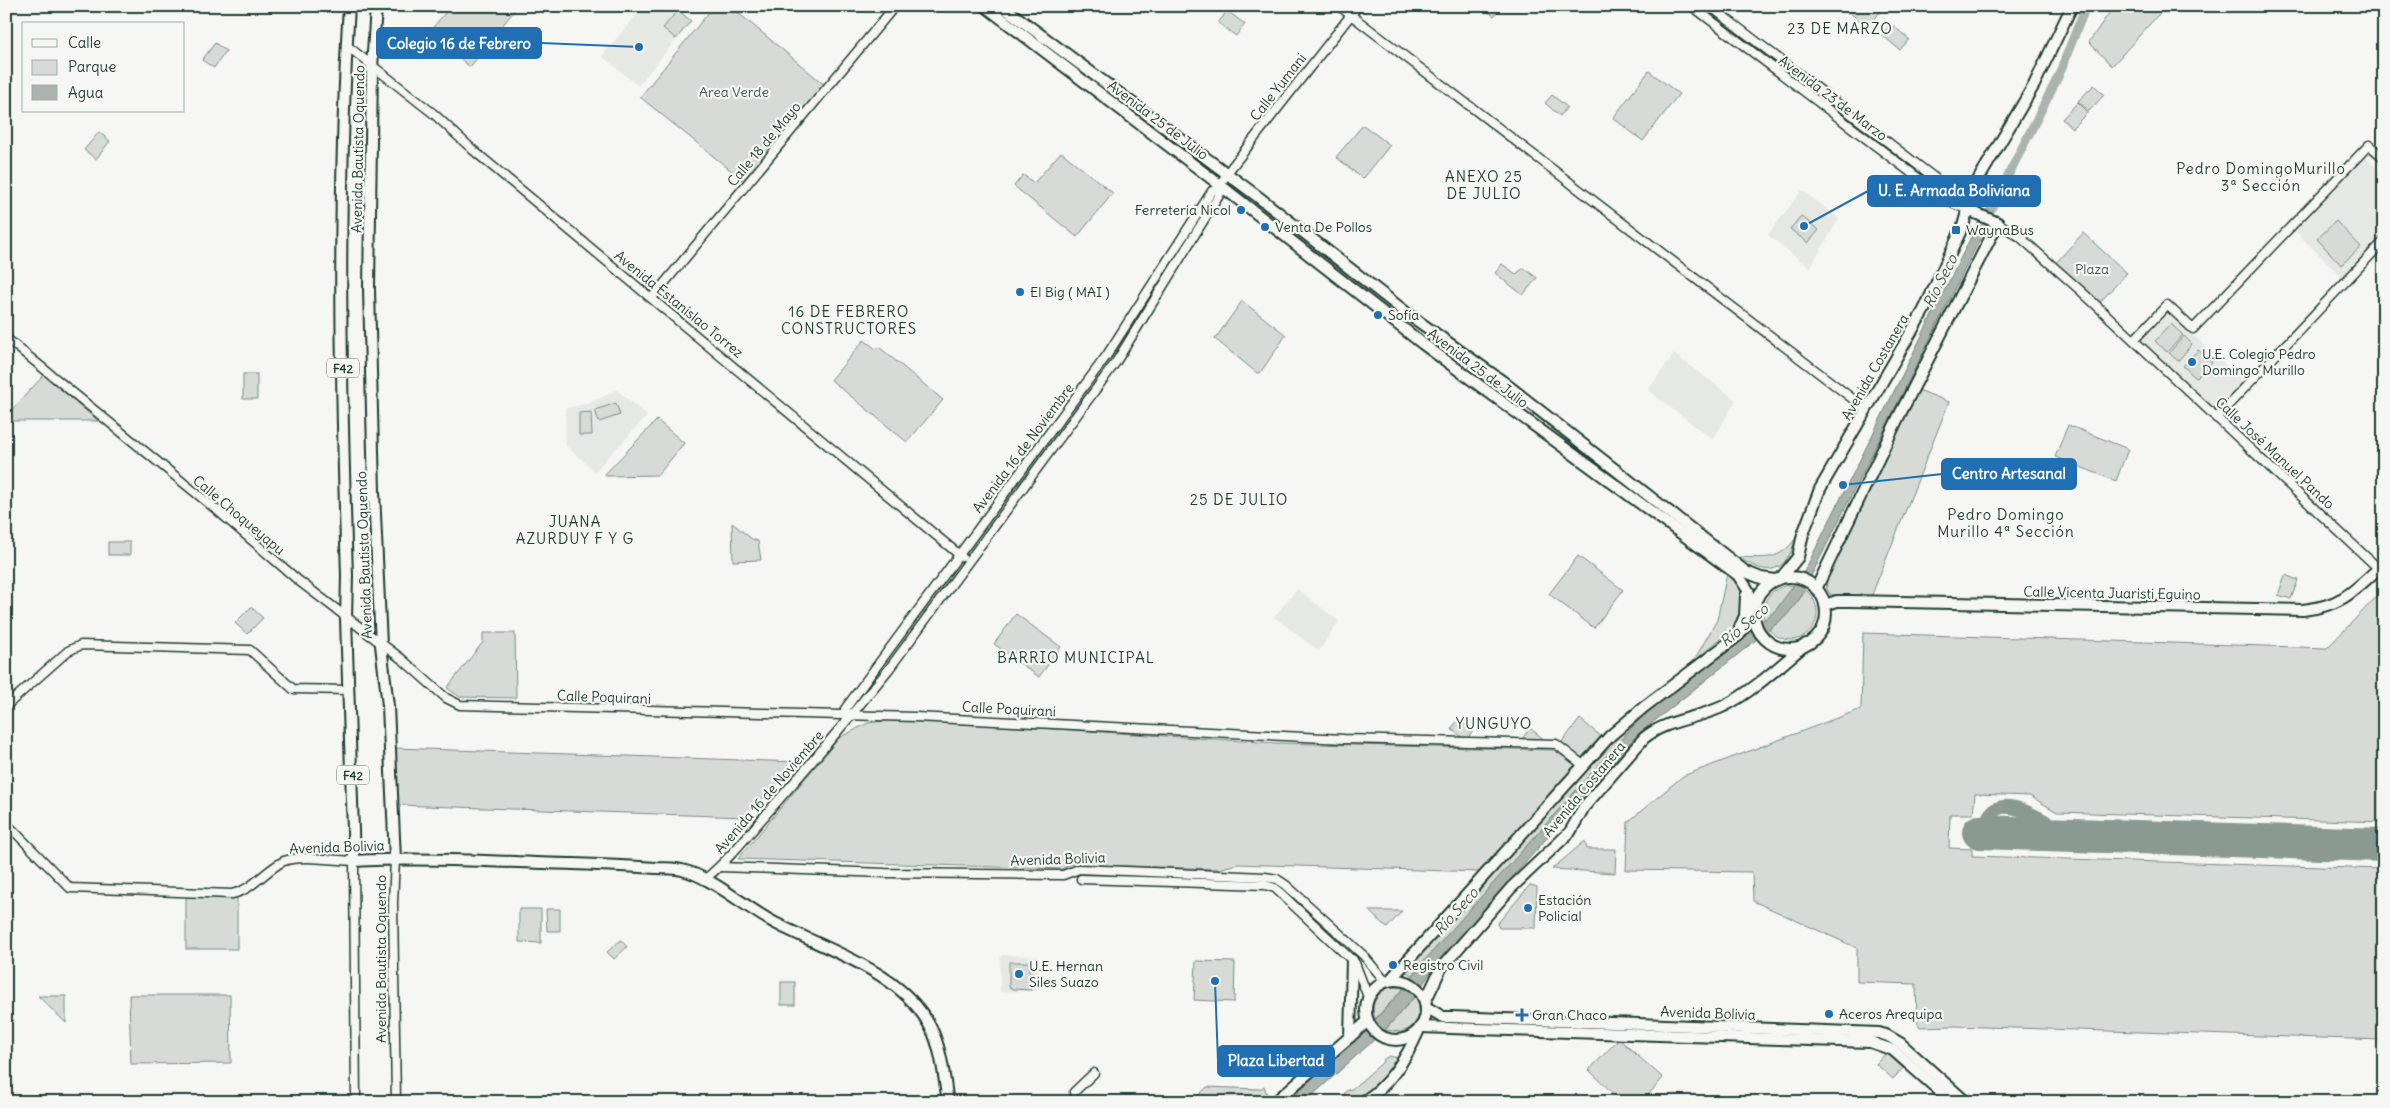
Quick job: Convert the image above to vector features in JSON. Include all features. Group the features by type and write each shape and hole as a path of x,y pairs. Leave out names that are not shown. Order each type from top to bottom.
{"main road":[{"name":"Avenida Bautista Oquendo","path":"349,6 346,46 341,235 343,448 347,576 346,619 354,861"},
{"name":"Avenida Bautista Oquendo","path":"376,6 372,68 370,298 374,492 381,645 388,706 394,859"},
{"name":"Avenida 25 de Julio","path":"985,6 1431,350 1727,562 1753,576 1779,579"},
{"name":"Avenida 25 de Julio","path":"1002,6 1226,174 1408,314 1502,381 1727,562 1744,582 1754,612"},
{"name":"Avenida Costanera","path":"1779,579 1798,557 1803,534 1820,489 1924,310 1963,226 1964,207 2034,85 2072,6"},
{"name":"Calle José Manuel Pando","path":"1964,207 1989,220"},
{"path":"1813,586 1898,416 1989,220"},
{"path":"1727,562 1755,571 1770,573 1777,571 1791,560 1803,534"},
{"path":"1689,673 1740,627 1745,616 1746,596 1727,562"},
{"name":"Calle Vicenta Juaristi Eguino","path":"1825,605 1837,601 1850,601 2303,610 2331,605 2344,598 2362,585 2381,566"},
{"path":"1799,578 1813,586 1825,605 1823,626 1819,634 1799,647 1783,648 1763,637 1756,627 1754,612 1761,592 1779,579 1799,578"},
{"name":"Avenida Costanera","path":"1390,980 1583,765 1630,719 1739,635 1754,612"},
{"name":"Avenida Costanera","path":"1425,1002 1445,964 1511,888 1570,832 1584,808 1644,738 1672,723 1727,705 1806,644"},
{"name":"Avenida Bolivia","path":"354,861 394,859 632,866 683,870 704,880 778,925 846,956 872,971 904,995 922,1014 932,1030 943,1068 948,1102"},
{"path":"1350,1038 1352,960"},
{"path":"1362,1102 1380,1089 1411,1048 1425,1017 1425,1002 1410,983 1390,980 1374,989 1368,998 1366,1012 1369,1023 1377,1033 1386,1038 1401,1039 1419,1029"},
{"name":"Avenida Bolivia","path":"1425,1002 1444,1016 1451,1017 1879,1033 1900,1043 1966,1102"},
{"path":"1275,1102 1369,1023"},
{"name":"Avenida Bolivia","path":"1419,1029 1870,1042 1893,1050 1952,1102"}],"street":[{"name":"Calle 18 de Mayo","path":"652,298 895,6"},
{"path":"1339,6 1866,409"},
{"name":"Calle Yumani","path":"1219,187 1226,174 1358,6"},
{"name":"Avenida 23 de Marzo","path":"1692,6 1951,203 1964,207"},
{"name":"Avenida 23 de Marzo","path":"1710,6 1957,195 1964,207"},
{"name":"Avenida Estanislao Torrez","path":"346,46 372,68 434,114 473,150 968,561"},
{"path":"1862,135 1868,127"},
{"path":"2134,340 2167,305 2193,329 2369,145 2384,158"},
{"name":"Avenida 16 de Noviembre","path":"704,880 720,867 851,717 890,669 1116,362 1220,194 1219,187 1212,190 1107,355 845,709 851,717"},
{"name":"Calle José Manuel Pando","path":"1989,220 2020,237 2134,340 2216,418 2381,566"},
{"path":"2216,418 2384,241"},
{"name":"Calle Choqueyapu","path":"6,338 346,619 403,660 446,698 460,705"},
{"path":"6,706 68,651 81,645 250,650 288,687 293,689 349,690"},
{"name":"Calle Poquirani","path":"460,705 951,719 1344,739 1556,744 1583,765"},
{"name":"Avenida Bolivia","path":"6,823 70,888 232,894 243,890 273,867 292,859 354,861"},
{"name":"Avenida Bautista Oquendo","path":"394,859 396,1102"},
{"name":"Avenida Bautista Oquendo","path":"354,861 356,1102"},
{"name":"Avenida Bolivia","path":"720,867 885,873 1063,875 1079,870 1266,877 1277,879 1286,885 1390,980"},
{"name":"Avenida Bolivia","path":"1081,879 1265,885 1275,888 1352,960 1359,970 1368,998"},
{"path":"1074,1092 1094,1073"}],"shaded area":[{"path":"644,6 673,6 691,21 638,86 602,56"},
{"path":"2365,157 2384,174 2384,237 2344,279 2295,231"},
{"path":"1802,190 1839,219 1810,268 1768,235"},
{"name":"U.E. Colegio Pedro Domingo Murillo","path":"2168,312 2244,382 2220,411 2215,412 2139,343"},
{"path":"1674,354 1736,400 1712,439 1648,390"},
{"path":"617,390 647,416 595,471 566,446 565,408 588,404"},
{"path":"1297,589 1339,621 1319,651 1274,617"},
{"name":"U.E. Hernan Siles Suazo","path":"1002,955 1037,956 1039,958 1037,991 1000,992 1000,958"}],"green space":[{"path":"451,6 517,7 470,67 429,32"},
{"name":"Area Verde","path":"714,6 730,6 826,86 744,181 640,97"},
{"path":"1479,6 1503,6 1494,16"},
{"path":"1841,6 1885,6 1868,27"},
{"path":"2114,6 2166,6 2112,66 2089,42"},
{"path":"678,10 691,21 676,39 663,28"},
{"path":"1227,11 1245,24 1236,36 1218,23"},
{"path":"1891,24 1909,39 1900,50 1882,35"},
{"path":"1728,25 1762,50 1760,53 1726,28"},
{"path":"215,43 226,51 214,68 202,60"},
{"path":"1649,71 1679,94 1643,141 1613,118"},
{"path":"2094,85 2104,95 2089,111 2078,101"},
{"path":"1552,95 1567,107 1560,116 1545,103"},
{"path":"1827,100 1863,127 1861,129 1826,102"},
{"path":"2078,102 2088,112 2072,128 2062,119"},
{"path":"1363,125 1390,145 1363,179 1336,157"},
{"path":"99,132 110,141 96,159 84,150"},
{"path":"1870,133 1927,176 1924,179 1868,136"},
{"path":"1061,152 1113,193 1077,237 1014,186 1023,175 1034,183"},
{"path":"1801,216 1819,230 1808,243 1790,229"},
{"path":"2336,221 2361,247 2341,265 2317,239"},
{"name":"Plaza","path":"2083,233 2127,273 2098,304 2055,264"},
{"path":"1502,264 1516,274 1524,268 1537,278 1523,295 1495,273"},
{"path":"1242,301 1286,335 1260,373 1257,373 1215,339"},
{"path":"2171,324 2183,335 2167,352 2155,341"},
{"path":"2184,336 2192,344 2178,361 2169,353"},
{"path":"864,340 876,349 879,347 943,400 907,442 831,380"},
{"path":"2198,350 2212,362 2196,378 2183,366"},
{"path":"243,374 257,374 257,399 243,399"},
{"path":"44,375 98,421 6,421 6,416"},
{"path":"1916,389 1949,402 1871,597 1842,597 1830,594 1827,589 1826,579"},
{"path":"616,403 620,415 599,422 595,410"},
{"path":"591,412 592,435 579,435 579,413"},
{"path":"657,420 684,443 658,475 606,476 605,474"},
{"path":"2068,425 2128,449 2116,481 2055,457"},
{"path":"1574,445 1698,540 1573,448"},
{"path":"732,523 752,539 758,541 761,560 733,561"},
{"path":"1796,538 1787,559 1775,568 1759,568 1739,557 1764,557 1778,554 1784,551"},
{"path":"108,542 130,542 130,555 108,555"},
{"path":"1578,556 1623,590 1594,628 1549,594"},
{"path":"1727,574 1734,579 1741,590 1742,602 1739,623 1693,662 1717,620"},
{"path":"2285,575 2298,580 2291,599 2278,595"},
{"path":"1788,585 1796,586 1764,621 1765,602 1768,597 1781,587"},
{"path":"2384,589 2384,822 2057,812 2030,796 1975,794 1973,814 1950,814 1949,848 1972,849 1972,856 2384,869 2384,1040 1954,1026 1920,1027 1917,1022 1916,984 1857,982 1857,948 1753,901 1752,872 1626,870 1628,822 1683,776 1861,709 1863,633 2327,648"},
{"path":"1806,590 1814,601 1817,612 1815,623 1810,631 1802,637 1792,640 1780,638 1769,630 1786,616"},
{"path":"251,607 263,618 247,634 235,623"},
{"path":"1016,614 1061,647 1039,677 994,644"},
{"path":"483,633 515,633 516,698 460,697 447,688 483,642"},
{"path":"1643,715 1413,975 1406,972 1582,772 1623,731"},
{"path":"898,719 1275,743 1554,750 1575,765 1479,872 1237,864 1219,869 1072,864 1062,869 738,859 839,738 868,723"},
{"path":"1459,719 1473,731 1466,740 1451,729"},
{"path":"1580,719 1603,738 1583,759 1561,743"},
{"path":"1531,729 1546,741 1521,740"},
{"path":"395,748 798,762 745,817 397,805"},
{"path":"1585,841 1587,849 1616,849 1615,873 1552,869"},
{"path":"1530,885 1537,887 1536,928 1499,928 1497,924"},
{"path":"186,894 237,894 237,949 186,949"},
{"path":"519,909 541,909 541,943 519,942"},
{"path":"546,909 560,909 560,931 547,931"},
{"path":"1369,911 1402,911 1387,928"},
{"path":"621,940 627,947 614,959 607,952"},
{"path":"1196,961 1235,962 1234,1002 1194,1000"},
{"path":"1009,962 1029,962 1029,972 1032,973 1031,990 1009,987"},
{"path":"781,982 795,982 795,1005 781,1005"},
{"path":"1390,987 1404,988 1375,1019 1373,1009 1375,1000"},
{"path":"129,995 230,995 231,1063 131,1064"},
{"path":"38,996 66,996 66,1023"},
{"path":"1415,996 1418,1002 1419,1013 1412,1026 1401,1032 1385,1030"},
{"path":"1619,1039 1663,1078 1642,1102 1622,1102 1589,1070"},
{"path":"1886,1053 1903,1068 1893,1079 1876,1064"},
{"path":"1389,1056 1399,1058 1375,1090 1359,1099 1338,1102 1347,1090 1352,1089"},
{"path":"1264,1086 1269,1100 1264,1102 1192,1102 1207,1087 1260,1089"}],"water":[{"name":"Río Seco","path":"1980,219 1988,223 1799,600 1786,616 1637,735 1435,966 1415,996 1385,1030 1305,1102 1286,1102 1364,1032 1404,988 1423,962 1643,715 1775,611 1805,570"}],"waterway":[{"name":"Río Seco","path":"1984,223 2058,77 2086,6"}],"taxiway":[{"path":"1989,832 1986,824 1992,812 2001,807 2012,807 2038,817 2070,835"}],"runway":[{"path":"1979,832 2384,845"}],"place":[{"name":"Colegio 16 de Febrero","path":"639,47"},
{"name":"Ferretería Nicol","path":"1241,210"},
{"name":"U. E. Armada Boliviana","path":"1804,226"},
{"name":"Venta De Pollos","path":"1265,227"},
{"name":"WaynaBus","path":"1956,230"},
{"name":"El Big ( MAI )","path":"1020,292"},
{"name":"Sofía","path":"1378,315"},
{"name":"U.E. Colegio Pedro Domingo Murillo","path":"2192,362"},
{"name":"Centro Artesanal","path":"1843,485"},
{"name":"Estación Policial","path":"1528,908"},
{"name":"Registro Civil","path":"1393,965"},
{"name":"U.E. Hernan Siles Suazo","path":"1019,974"},
{"name":"Plaza Libertad","path":"1215,981"},
{"name":"Aceros Arequipa","path":"1829,1014"},
{"name":"Gran Chaco","path":"1522,1015"}],"district":[{"name":"23 DE MARZO","path":"1840,28"},
{"name":"Pedro DomingoMurillo 3ª Sección","path":"2261,176"},
{"name":"ANEXO 25 DE JULIO","path":"1484,184"},
{"name":"16 DE FEBRERO CONSTRUCTORES","path":"849,320"},
{"name":"25 DE JULIO","path":"1239,499"},
{"name":"Pedro Domingo Murillo 4ª Sección","path":"2006,522"},
{"name":"JUANA AZURDUY F Y G","path":"575,530"},
{"name":"BARRIO MUNICIPAL","path":"1076,657"},
{"name":"YUNGUYO","path":"1494,723"}]}
